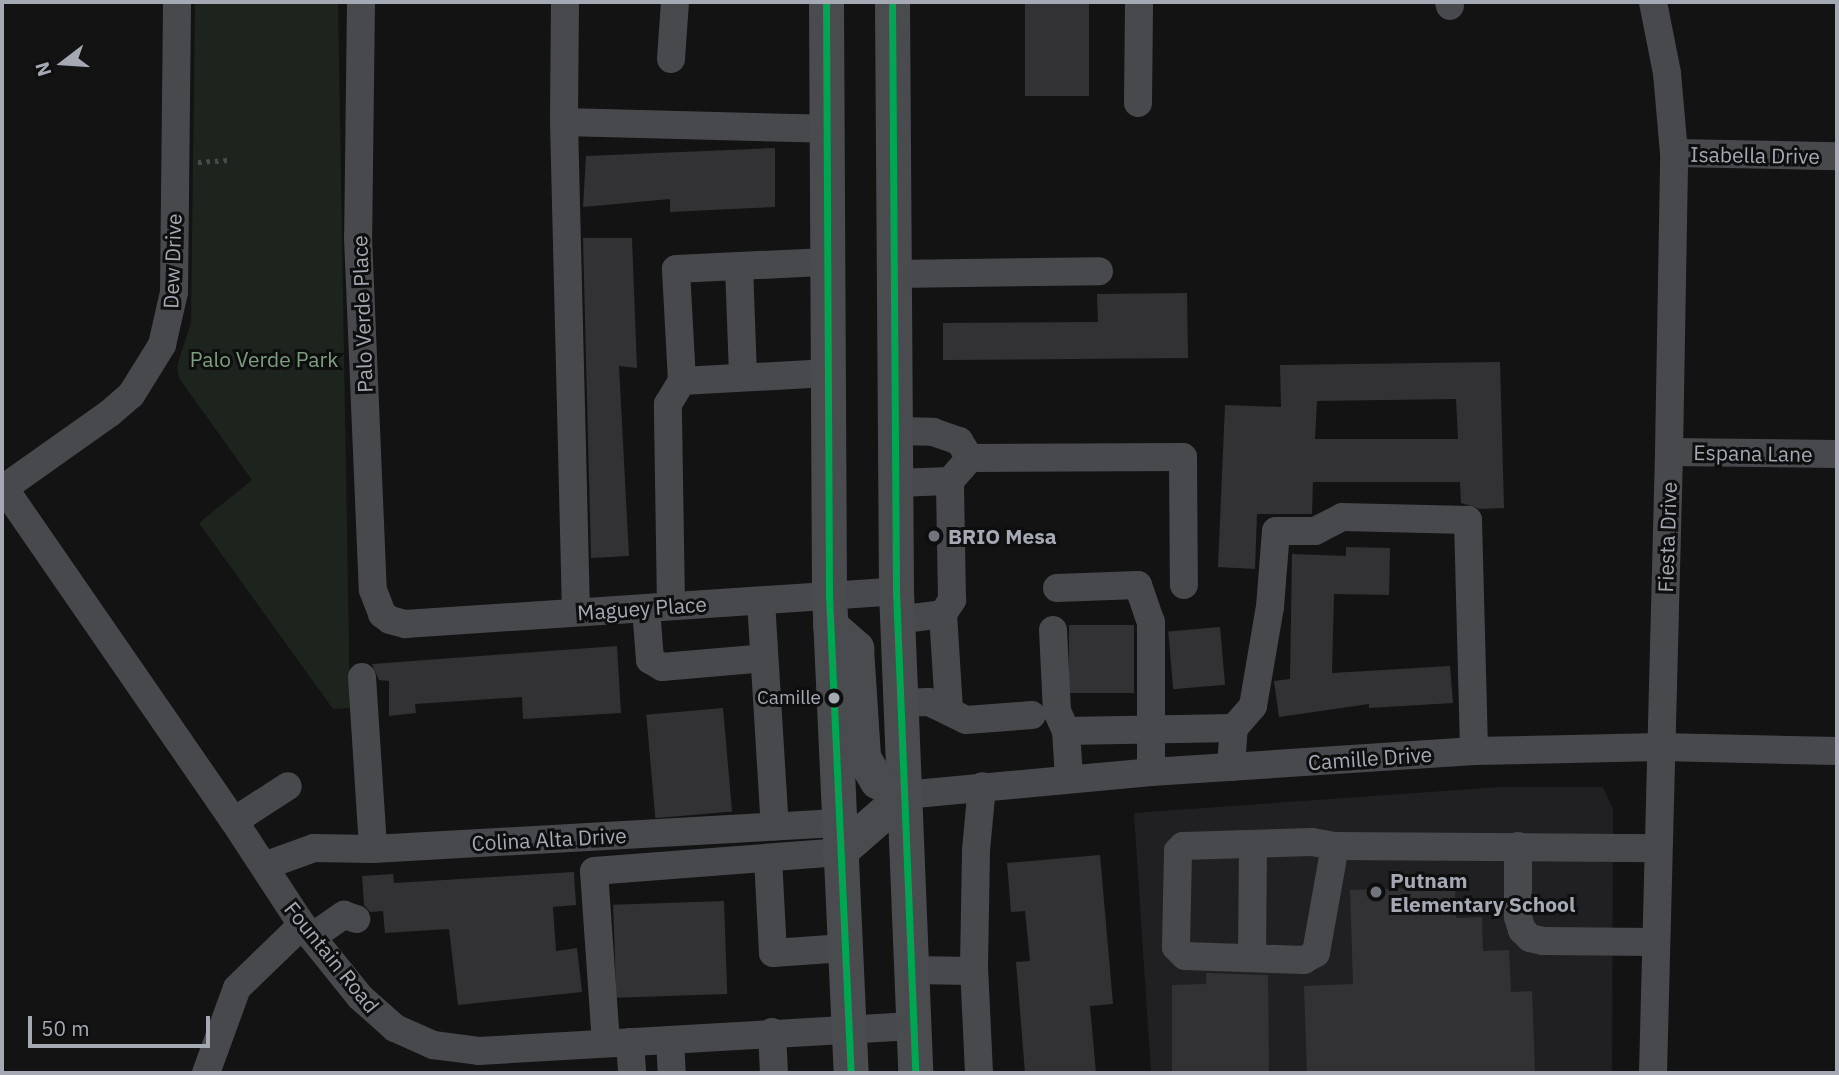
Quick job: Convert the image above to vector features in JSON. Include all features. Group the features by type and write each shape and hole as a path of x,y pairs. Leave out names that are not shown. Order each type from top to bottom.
{"main road":[{"path":"821,2 826,129 830,610 838,837 851,1073"},
{"path":"892,2 896,606 915,1073"},
{"path":"830,610 856,648 863,757 877,781 904,794"},
{"path":"838,837 904,794"}],"street":[{"name":"Dew Drive","path":"3,487 110,413 131,394 162,345 174,292 177,2"},
{"name":"Palo Verde Place","path":"361,2 358,237 373,590 378,608 390,620"},
{"path":"565,2 564,122 576,612"},
{"path":"671,58 675,2"},
{"path":"1138,103 1139,2"},
{"name":"Fiesta Drive","path":"1653,2 1667,73 1674,153 1653,1073"},
{"path":"564,122 826,129"},
{"name":"Isabella Drive","path":"1674,153 1837,156"},
{"path":"764,658 662,667 650,660 658,607 668,404 682,382 676,269 827,262"},
{"path":"738,266 743,376"},
{"path":"894,274 1098,271"},
{"path":"682,382 743,376 828,373"},
{"path":"894,432 933,432 959,441 970,458"},
{"name":"Espana Lane","path":"1669,452 1837,454"},
{"path":"949,709 943,614 952,600 950,481 970,458 1183,457 1184,585"},
{"path":"895,483 950,481"},
{"name":"Fountain Road","path":"3,487 307,931 374,1013 418,1040 453,1049 479,1051 848,1027 912,1026"},
{"path":"1231,768 1234,728 1253,706 1270,607 1276,531 1315,531 1342,517 1468,520 1474,751"},
{"path":"1057,588 1138,585 1151,622 1151,772"},
{"name":"Maguey Place","path":"390,620 405,624 761,601 830,610 896,606 943,614"},
{"path":"761,601 775,827"},
{"path":"1053,630 1057,711 1066,731 1069,778"},
{"path":"362,677 373,849"},
{"path":"899,703 929,702 949,709 966,720 1032,715"},
{"path":"1066,731 1234,728"},
{"name":"Camille Drive","path":"904,794 1069,778 1474,751 1660,747 1837,751"},
{"path":"234,821 288,786"},
{"path":"979,1073 974,971 976,850 982,786"},
{"name":"Colina Alta Drive","path":"264,866 314,848 373,849 775,827 838,837"},
{"path":"632,1073 618,1042 594,871 768,858 838,837"},
{"path":"1335,846 1316,953 1304,960 1185,956 1176,947 1178,851 1183,846 1312,842 1335,846 1658,848"},
{"path":"1252,958 1253,844"},
{"path":"1518,846 1518,917 1522,930 1530,938 1543,941 1656,942"},
{"path":"768,858 773,953 844,948"},
{"path":"206,1073 237,988 307,931 344,915 356,919"},
{"path":"910,970 974,971"},
{"path":"772,1032 774,1073"},
{"path":"670,1040 672,1073"}],"shaded area":[{"name":"Putnam Elementary School","path":"1501,787 1603,787 1613,809 1612,1073 1151,1073 1134,813"}],"green space":[{"name":"Palo Verde Park","path":"195,2 338,2 350,708 333,709 199,523 252,480 179,378 177,366 191,323"}],"building":[{"path":"1025,2 1089,2 1089,96 1025,96"},
{"path":"775,148 775,207 670,212 670,199 583,207 586,156"},
{"path":"583,238 632,238 637,368 619,366 629,556 591,558"},
{"path":"1187,293 1188,358 943,360 943,323 1098,322 1097,294"},
{"path":"1500,362 1504,508 1480,509 1461,503 1460,482 1313,482 1312,514 1257,514 1255,569 1218,567 1225,405 1281,407 1280,365","holes":["1456,399 1458,439 1315,439 1317,401"]},
{"path":"1346,547 1390,548 1389,595 1334,594 1332,673 1450,666 1453,703 1369,708 1369,704 1279,717 1274,681 1290,679 1292,554 1346,556"},
{"path":"1069,625 1134,625 1134,693 1069,693"},
{"path":"1220,627 1225,685 1173,689 1168,632"},
{"path":"617,646 621,713 523,719 522,697 415,704 416,713 389,716 389,681 379,680 372,664"},
{"path":"723,708 732,812 655,818 646,715"},
{"path":"1100,855 1113,1004 1090,1006 1096,1073 1025,1073 1016,962 1030,961 1025,911 1011,912 1007,863"},
{"path":"574,872 576,905 553,907 556,951 577,948 582,992 458,1005 449,929 385,933 383,911 370,912 364,905 362,876 393,874 394,883"},
{"path":"1418,888 1418,891 1455,890 1456,918 1482,917 1483,951 1509,950 1511,992 1532,991 1535,1073 1307,1073 1304,986 1353,984 1350,890"},
{"path":"724,901 727,994 616,998 613,905"},
{"path":"1206,973 1268,975 1269,1073 1172,1073 1172,985 1206,984"}],"transit line":[{"path":"826,2 829,595 851,1073"},
{"path":"892,2 896,591 915,1073"}],"place":[{"name":"BRIO Mesa","path":"934,536"},
{"name":"Camille","path":"834,698"},
{"name":"Putnam Elementary School","path":"1376,892"}]}
